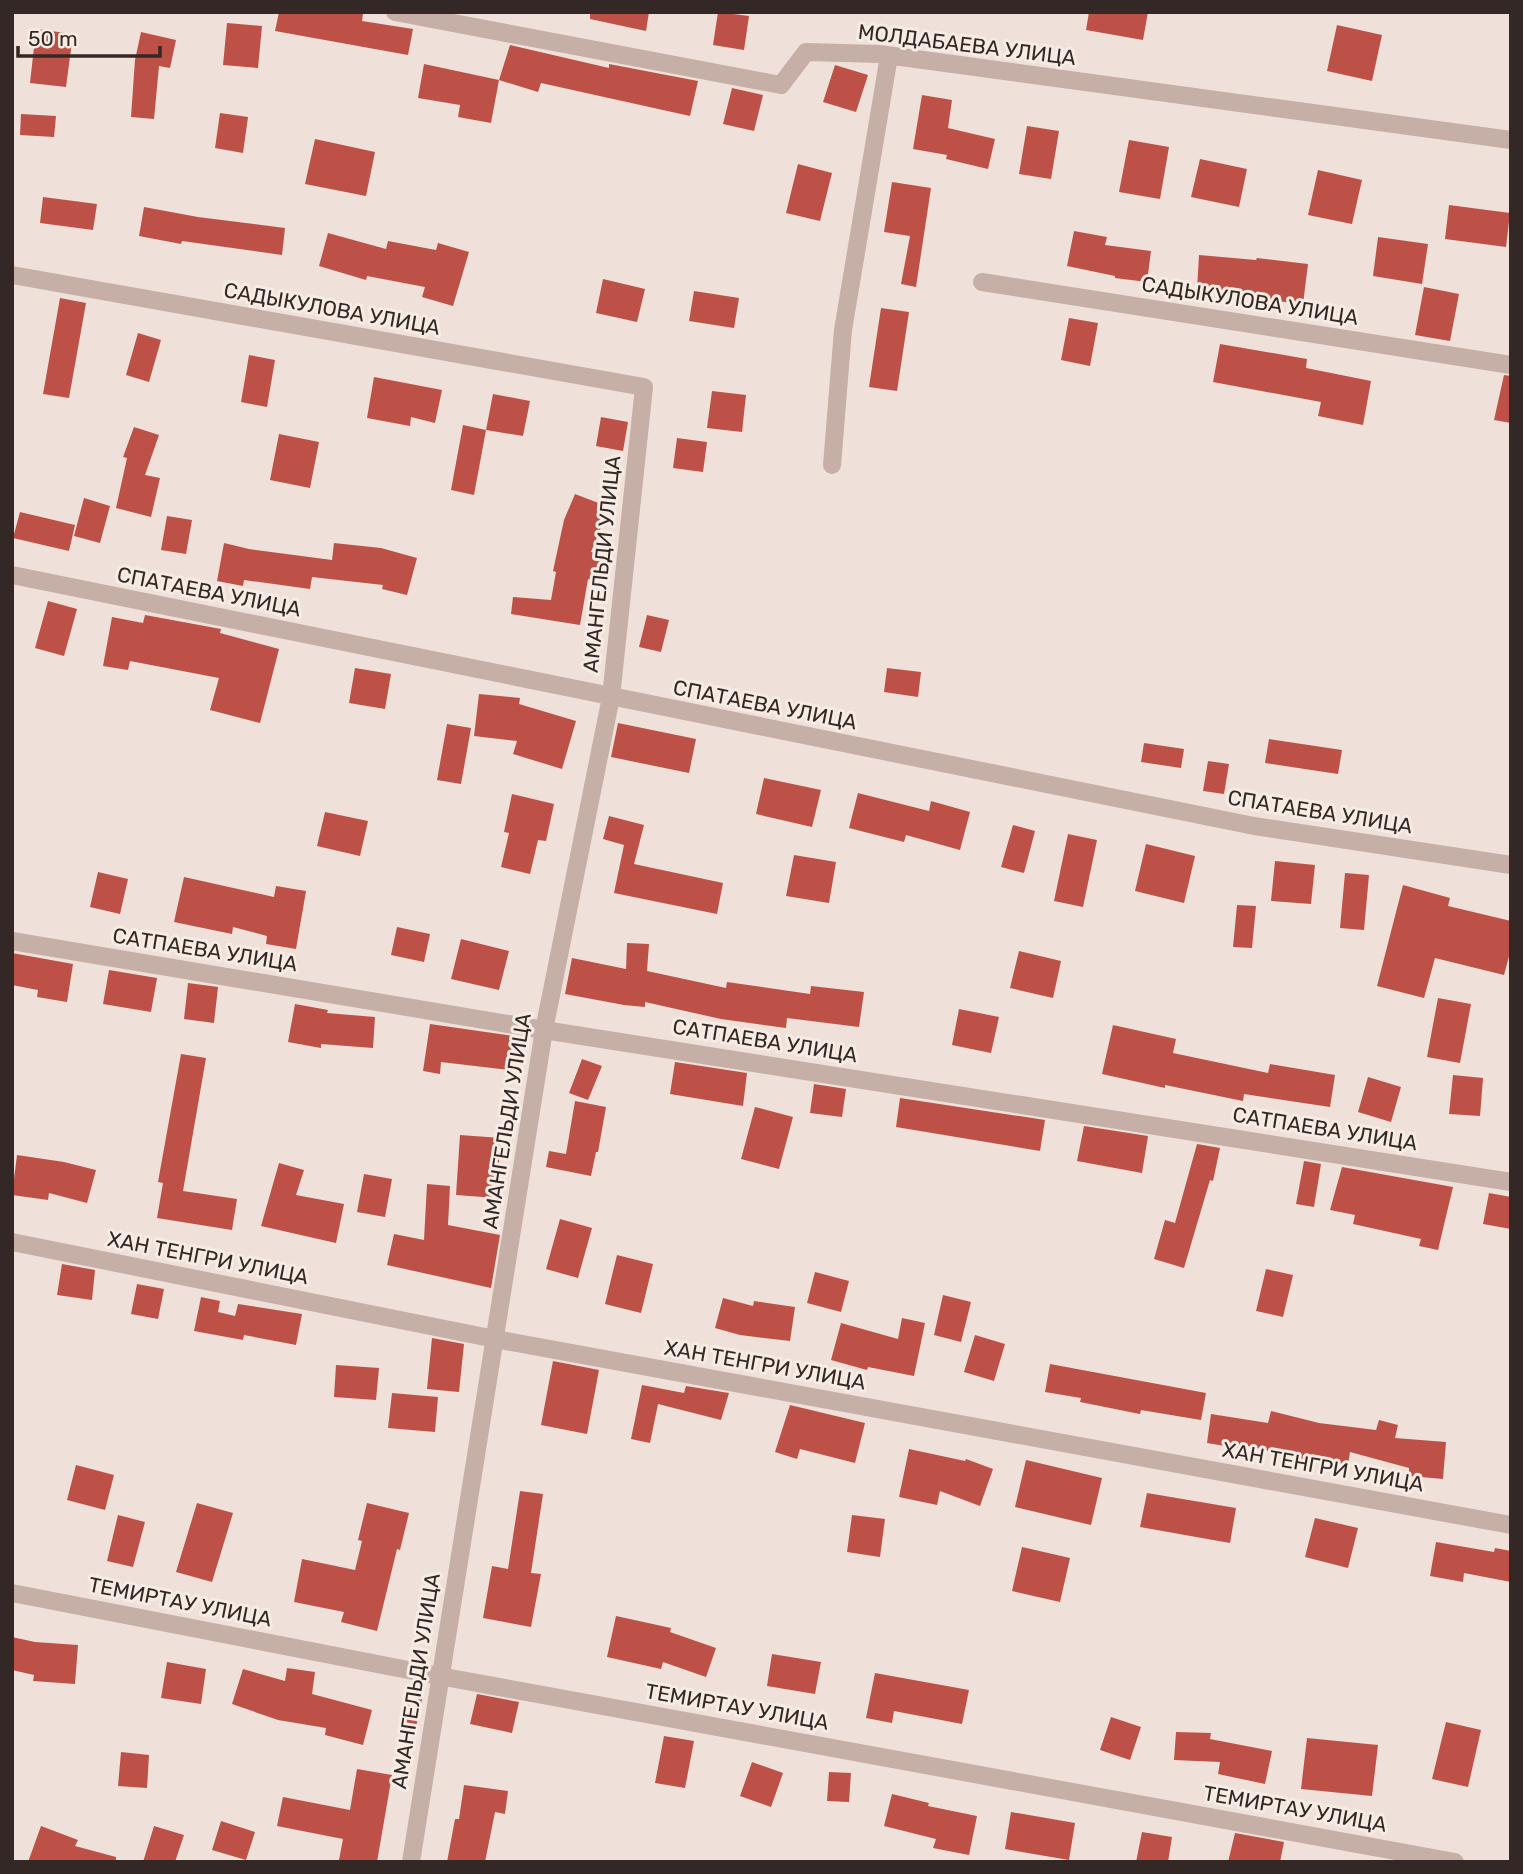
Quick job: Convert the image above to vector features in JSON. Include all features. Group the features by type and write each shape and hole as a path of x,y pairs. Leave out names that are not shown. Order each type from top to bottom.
{"street":[{"name":"МОЛДАБАЕВА УЛИЦА","path":"395,12 781,85 806,52 889,56 1511,140"},
{"path":"832,465 842,330 889,56"},
{"name":"САДЫКУЛОВА УЛИЦА","path":"12,275 644,387"},
{"name":"САДЫКУЛОВА УЛИЦА","path":"982,282 1511,365"},
{"name":"АМАНГЕЛЬДИ УЛИЦА","path":"411,1862 544,1030 611,697 644,387"},
{"name":"СПАТАЕВА УЛИЦА","path":"12,575 1254,826 1511,865"},
{"name":"САТПАЕВА УЛИЦА","path":"12,941 544,1030 1511,1181"},
{"name":"ХАН ТЕНГРИ УЛИЦА","path":"12,1242 495,1339 1511,1525"},
{"name":"ТЕМИРТАУ УЛИЦА","path":"12,1593 439,1676 1455,1862"}],"building":[{"path":"279,12 354,12 363,14 362,21 413,29 408,55 275,31"},
{"path":"590,12 649,12 646,31 590,19"},
{"path":"718,12 749,16 744,50 713,45"},
{"path":"1089,12 1148,12 1143,40 1086,30"},
{"path":"227,23 262,26 258,68 223,65"},
{"path":"1337,25 1382,35 1372,81 1327,71"},
{"path":"36,29 73,34 66,87 30,83"},
{"path":"141,32 176,40 170,68 159,66 154,119 131,117 135,60"},
{"path":"510,45 609,68 609,64 698,81 690,116 541,83 538,92 499,80"},
{"path":"424,64 499,80 491,123 458,117 460,105 418,98"},
{"path":"835,65 868,75 856,112 823,102"},
{"path":"732,88 763,95 754,131 723,124"},
{"path":"922,95 952,100 948,128 995,139 988,169 946,159 947,155 913,149"},
{"path":"220,113 248,117 243,153 215,148"},
{"path":"21,114 56,116 54,137 20,135"},
{"path":"1027,126 1059,131 1051,179 1019,174"},
{"path":"315,139 375,152 366,196 305,184"},
{"path":"1129,140 1169,147 1160,199 1119,192"},
{"path":"1200,159 1247,169 1239,207 1191,197"},
{"path":"798,164 832,173 820,221 786,213"},
{"path":"1318,170 1362,180 1352,224 1308,215"},
{"path":"892,182 931,188 916,287 901,284 910,236 884,232"},
{"path":"43,197 97,204 93,230 40,223"},
{"path":"1449,205 1510,213 1506,247 1445,239"},
{"path":"144,207 285,228 282,255 182,241 181,244 139,236"},
{"path":"1074,231 1107,237 1105,245 1151,251 1147,282 1115,278 1067,266"},
{"path":"328,233 386,249 388,241 436,250 438,243 469,252 453,306 422,297 425,287 367,276 366,280 319,266"},
{"path":"1378,237 1428,244 1422,284 1373,276"},
{"path":"1199,255 1308,264 1303,304 1251,298 1252,294 1197,290"},
{"path":"603,279 645,289 637,322 596,313"},
{"path":"1424,287 1459,294 1450,341 1415,335"},
{"path":"694,291 739,298 734,328 689,321"},
{"path":"60,298 86,303 69,398 43,394"},
{"path":"881,308 909,312 897,391 869,387"},
{"path":"1069,318 1098,323 1090,366 1061,360"},
{"path":"138,333 161,340 149,382 126,375"},
{"path":"1220,344 1307,359 1306,368 1371,381 1363,425 1318,416 1321,402 1213,382"},
{"path":"249,355 275,360 267,407 241,402"},
{"path":"1504,375 1511,376 1511,423 1494,420"},
{"path":"374,377 442,390 435,423 411,417 410,426 367,418"},
{"path":"712,391 746,395 742,432 707,428"},
{"path":"493,394 530,401 523,436 486,430"},
{"path":"601,417 628,422 623,451 596,446"},
{"path":"463,425 486,430 474,495 451,490"},
{"path":"134,427 159,435 145,475 160,478 151,517 116,508 127,458 123,457"},
{"path":"279,434 319,442 310,488 270,480"},
{"path":"677,438 707,442 703,472 673,468"},
{"path":"575,494 609,507 591,552 603,554 597,581 588,579 580,625 511,614 513,597 551,600 556,572 553,571 564,520"},
{"path":"84,498 110,506 100,543 74,536"},
{"path":"20,512 75,525 69,551 13,538"},
{"path":"167,516 192,520 186,554 161,550"},
{"path":"224,543 332,560 334,543 381,548 417,558 407,595 382,589 383,585 312,577 310,589 244,580 243,586 217,581"},
{"path":"48,601 77,609 64,656 35,648"},
{"path":"145,615 221,629 220,633 279,649 260,723 210,710 219,678 130,661 128,670 103,666 112,617 143,623"},
{"path":"647,615 669,620 661,652 639,647"},
{"path":"355,668 391,674 385,709 349,703"},
{"path":"887,668 921,672 918,697 884,692"},
{"path":"479,694 520,698 519,704 576,721 562,769 513,754 517,741 474,736"},
{"path":"618,723 696,739 689,773 611,757"},
{"path":"447,724 471,728 461,784 437,780"},
{"path":"1269,739 1342,750 1338,774 1265,763"},
{"path":"1144,743 1184,749 1181,768 1141,762"},
{"path":"1208,761 1229,764 1224,794 1203,791"},
{"path":"764,778 821,790 812,827 756,814"},
{"path":"858,793 929,811 931,801 970,812 960,850 906,835 904,842 849,828"},
{"path":"512,794 554,804 546,841 538,840 530,874 501,867 509,833 504,832"},
{"path":"325,812 368,821 360,856 317,846"},
{"path":"609,816 644,825 634,864 723,883 717,914 614,893 624,845 603,839"},
{"path":"1013,825 1035,831 1024,873 1001,867"},
{"path":"1068,834 1097,840 1083,907 1054,901"},
{"path":"1146,844 1195,856 1184,903 1135,891"},
{"path":"794,855 836,862 829,903 786,896"},
{"path":"1275,861 1315,865 1311,904 1271,901"},
{"path":"98,872 128,879 120,914 90,907"},
{"path":"1345,873 1369,875 1364,930 1340,928"},
{"path":"184,877 274,897 276,886 306,891 296,949 266,944 267,936 233,927 232,934 174,922"},
{"path":"1403,885 1450,898 1448,906 1511,921 1511,949 1504,975 1435,958 1424,998 1377,986"},
{"path":"1237,905 1256,906 1252,948 1233,947"},
{"path":"397,927 430,934 424,962 391,955"},
{"path":"461,939 509,951 499,990 451,979"},
{"path":"627,943 649,944 647,971 726,988 727,982 810,994 811,986 864,992 859,1027 787,1018 786,1028 721,1019 645,1002 645,1007 624,1005 565,994 572,958 626,969"},
{"path":"1019,951 1061,961 1053,998 1010,988"},
{"path":"12,953 73,964 67,1002 37,997 38,990 12,985"},
{"path":"109,970 157,978 151,1012 103,1004"},
{"path":"188,983 218,987 214,1023 184,1019"},
{"path":"1438,998 1471,1004 1460,1063 1427,1057"},
{"path":"295,1004 328,1010 327,1013 375,1017 373,1048 321,1044 321,1048 288,1042"},
{"path":"959,1009 999,1017 991,1053 952,1045"},
{"path":"430,1024 513,1036 509,1070 441,1062 440,1074 423,1071"},
{"path":"1113,1025 1176,1039 1173,1053 1268,1073 1270,1064 1335,1075 1330,1107 1244,1094 1243,1101 1102,1074"},
{"path":"181,1054 206,1058 183,1191 237,1199 232,1230 157,1218 163,1183 158,1182"},
{"path":"582,1059 602,1066 588,1100 569,1093"},
{"path":"675,1062 747,1073 743,1106 670,1094"},
{"path":"1453,1075 1483,1078 1480,1116 1449,1114"},
{"path":"1368,1077 1401,1087 1391,1122 1358,1112"},
{"path":"814,1084 846,1089 842,1117 810,1113"},
{"path":"900,1098 1045,1120 1040,1151 896,1127"},
{"path":"575,1101 606,1107 591,1176 546,1167 549,1151 566,1154"},
{"path":"755,1107 793,1117 779,1169 741,1159"},
{"path":"1084,1126 1148,1136 1142,1173 1077,1161"},
{"path":"460,1135 501,1138 496,1198 456,1195"},
{"path":"1197,1144 1220,1148 1213,1181 1210,1180 1184,1268 1154,1259 1165,1220 1175,1223"},
{"path":"17,1155 96,1170 87,1203 49,1193 48,1200 12,1195"},
{"path":"1304,1161 1321,1164 1314,1207 1296,1204"},
{"path":"279,1163 304,1170 296,1195 344,1204 336,1243 261,1226"},
{"path":"1342,1167 1453,1187 1438,1250 1419,1246 1421,1239 1353,1224 1355,1215 1330,1210"},
{"path":"364,1174 392,1179 385,1217 357,1212"},
{"path":"427,1184 450,1186 448,1225 500,1235 491,1288 387,1265 394,1234 424,1240"},
{"path":"1489,1193 1511,1197 1511,1229 1483,1224"},
{"path":"560,1219 592,1228 578,1278 546,1269"},
{"path":"617,1255 653,1264 641,1313 605,1304"},
{"path":"62,1264 95,1270 92,1300 57,1295"},
{"path":"1266,1269 1293,1275 1283,1317 1256,1311"},
{"path":"815,1272 849,1281 841,1312 807,1303"},
{"path":"137,1284 164,1289 158,1319 131,1314"},
{"path":"943,1295 971,1302 961,1342 934,1335"},
{"path":"201,1297 220,1301 218,1312 235,1316 238,1304 302,1314 296,1345 244,1335 243,1340 194,1331"},
{"path":"723,1298 753,1306 754,1301 795,1307 790,1341 740,1335 715,1328"},
{"path":"902,1318 925,1323 914,1376 868,1367 867,1370 831,1360 841,1323 898,1339"},
{"path":"975,1335 1005,1344 994,1381 964,1372"},
{"path":"432,1338 464,1344 459,1392 427,1389"},
{"path":"553,1361 599,1370 587,1434 541,1425"},
{"path":"1050,1364 1206,1393 1201,1420 1141,1410 1140,1414 1080,1402 1081,1398 1045,1392"},
{"path":"336,1365 379,1368 376,1400 334,1397"},
{"path":"642,1385 684,1393 686,1386 729,1393 721,1420 658,1404 650,1443 631,1439"},
{"path":"392,1393 438,1397 435,1432 388,1428"},
{"path":"790,1405 865,1423 855,1463 800,1449 797,1459 775,1452"},
{"path":"1271,1411 1319,1423 1376,1430 1379,1420 1398,1425 1395,1438 1446,1442 1443,1479 1409,1476 1409,1468 1350,1452 1348,1465 1306,1460 1244,1445 1243,1449 1207,1443 1211,1414 1268,1423"},
{"path":"909,1449 965,1461 966,1459 993,1469 980,1506 940,1491 937,1505 899,1497"},
{"path":"1026,1460 1102,1478 1091,1525 1015,1507"},
{"path":"76,1465 114,1475 105,1510 67,1500"},
{"path":"520,1491 543,1494 531,1573 541,1574 531,1627 483,1618 492,1566 508,1569"},
{"path":"1147,1493 1236,1508 1230,1543 1140,1527"},
{"path":"197,1503 233,1513 212,1582 176,1572"},
{"path":"367,1503 409,1513 400,1550 397,1549 377,1631 341,1622 344,1612 294,1602 302,1559 355,1570 362,1541 358,1540"},
{"path":"118,1515 145,1522 133,1567 107,1561"},
{"path":"852,1515 885,1519 880,1557 847,1552"},
{"path":"1315,1518 1358,1528 1348,1568 1305,1557"},
{"path":"1436,1542 1494,1552 1495,1548 1511,1551 1511,1582 1464,1573 1463,1582 1430,1576"},
{"path":"1022,1547 1070,1558 1060,1602 1012,1591"},
{"path":"616,1616 671,1628 670,1632 716,1648 706,1677 663,1662 661,1669 607,1657"},
{"path":"12,1637 35,1642 78,1645 75,1684 33,1681 34,1675 12,1670"},
{"path":"772,1654 821,1662 815,1694 767,1686"},
{"path":"167,1662 206,1669 201,1704 161,1698"},
{"path":"287,1668 315,1672 312,1694 372,1710 363,1745 325,1735 326,1728 278,1720 232,1704 243,1669 285,1681"},
{"path":"875,1673 969,1690 962,1724 894,1711 892,1723 866,1718"},
{"path":"408,1692 423,1695 416,1727 401,1724"},
{"path":"477,1694 519,1702 512,1733 470,1724"},
{"path":"1111,1717 1141,1727 1130,1760 1100,1750"},
{"path":"1446,1722 1481,1730 1468,1787 1432,1779"},
{"path":"1176,1732 1211,1733 1210,1739 1272,1751 1265,1784 1218,1774 1220,1762 1174,1760"},
{"path":"664,1736 694,1741 685,1788 655,1783"},
{"path":"1307,1738 1378,1745 1372,1796 1301,1789"},
{"path":"121,1752 149,1755 147,1788 118,1786"},
{"path":"752,1762 783,1773 771,1807 740,1796"},
{"path":"357,1769 392,1775 377,1862 339,1860 343,1839 277,1826 283,1797 350,1810"},
{"path":"829,1772 851,1773 849,1802 827,1801"},
{"path":"464,1785 508,1791 505,1814 495,1812 485,1862 447,1862 455,1819 459,1819"},
{"path":"892,1794 929,1803 928,1806 977,1816 969,1855 933,1848 936,1839 884,1826"},
{"path":"1011,1812 1075,1823 1069,1860 1005,1849"},
{"path":"221,1821 255,1832 246,1860 212,1850"},
{"path":"41,1826 78,1840 75,1846 116,1857 116,1862 28,1862"},
{"path":"154,1826 184,1835 175,1862 143,1862"},
{"path":"1142,1832 1172,1837 1168,1862 1136,1862"},
{"path":"1235,1833 1284,1842 1280,1862 1228,1862"}]}
